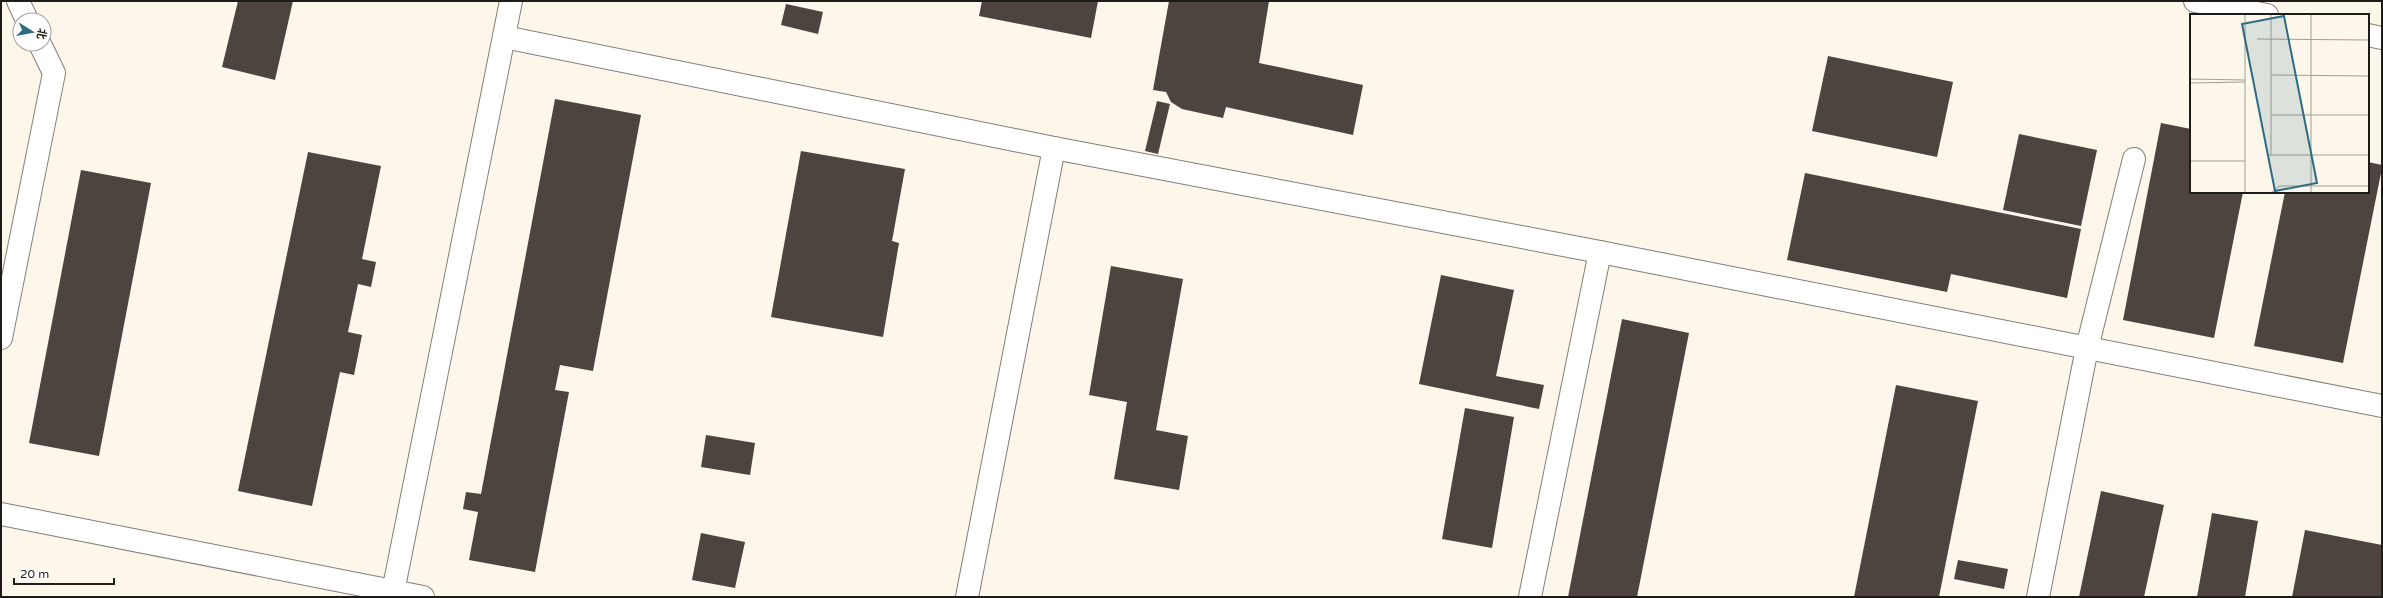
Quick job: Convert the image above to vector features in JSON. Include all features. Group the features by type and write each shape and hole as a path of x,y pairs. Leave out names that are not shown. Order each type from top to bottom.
{"street":[{"path":"18,1 23,12"},
{"path":"393,594 511,1"},
{"path":"2195,1 2261,14"},
{"path":"2369,35 2382,38"},
{"path":"504,37 1054,148 1600,252 2382,406"},
{"path":"1,338 54,73 44,52"},
{"path":"967,597 1054,148"},
{"path":"2038,597 2087,348 2134,159"},
{"path":"1530,597 1600,252"},
{"path":"1,514 393,594 423,597"}],"building":[{"path":"238,1 293,1 275,80 222,67"},
{"path":"982,1 1098,1 1091,38 979,16"},
{"path":"1169,1 1269,1 1259,63 1363,85 1353,135 1226,107 1223,118 1182,109 1171,102 1166,92 1153,90"},
{"path":"786,4 823,12 818,34 781,25"},
{"path":"1828,56 1953,82 1937,157 1812,131"},
{"path":"555,99 641,115 593,371 560,365 555,390 569,392 535,572 469,560 478,512 463,509 466,492 481,494"},
{"path":"1157,101 1170,104 1158,154 1145,151"},
{"path":"2161,123 2190,129 2190,193 2243,193 2214,338 2123,320"},
{"path":"2019,134 2097,150 2081,226 2003,210"},
{"path":"801,151 905,169 892,241 899,243 883,337 771,317"},
{"path":"308,152 381,166 362,259 376,262 371,287 358,284 348,332 362,335 354,375 340,372 312,506 238,491"},
{"path":"2369,162 2382,165 2343,363 2254,346 2285,193 2369,193"},
{"path":"81,170 151,183 99,456 29,443"},
{"path":"1805,173 2081,229 2067,298 1951,274 1947,292 1787,260"},
{"path":"1111,266 1183,279 1156,430 1188,436 1179,490 1114,479 1127,402 1089,395"},
{"path":"1441,275 1514,290 1496,376 1544,385 1539,409 1419,384"},
{"path":"1622,319 1689,333 1637,597 1568,597"},
{"path":"1896,385 1978,401 1939,597 1854,597"},
{"path":"1465,408 1514,417 1492,548 1442,539"},
{"path":"706,435 755,443 750,475 701,467"},
{"path":"2101,491 2164,505 2144,597 2079,597"},
{"path":"2212,513 2258,521 2245,597 2197,597"},
{"path":"2305,530 2382,545 2382,597 2292,597"},
{"path":"701,533 745,542 735,588 692,580"},
{"path":"1958,560 2008,569 2004,589 1954,579"}]}
